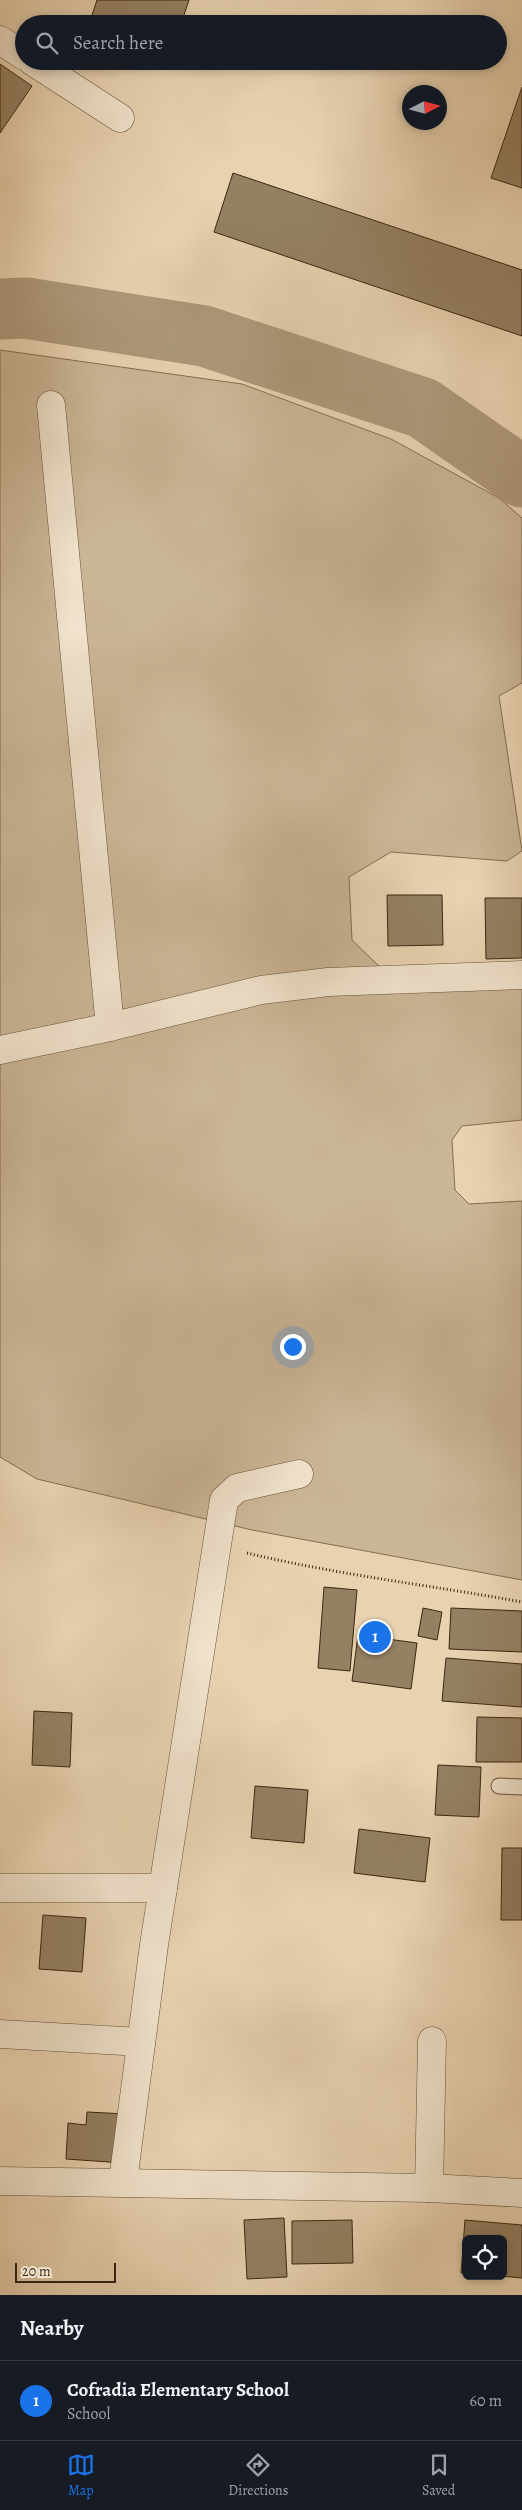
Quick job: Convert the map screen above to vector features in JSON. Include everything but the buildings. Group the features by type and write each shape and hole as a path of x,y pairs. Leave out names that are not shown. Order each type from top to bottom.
{"street":[{"path":"0,40 15,50"},
{"path":"46,70 120,118"},
{"path":"51,405 110,1027"},
{"path":"0,1050 110,1027 261,990 328,982 522,976"},
{"path":"123,2182 163,1888 224,1500 236,1488 300,1474"},
{"path":"0,1888 163,1888"},
{"path":"0,2034 141,2042"},
{"path":"429,2188 432,2041"},
{"path":"0,2181 429,2188 522,2193"}],"lane":[{"path":"499,1786 522,1787"}],"path":[{"path":"218,1546 313,1569 459,1590 522,1602"}],"shaded area":[{"path":"0,350 242,384 391,439 499,498 522,518 522,683 499,696 522,851 507,861 391,852 349,877 352,940 381,968 522,978 522,1120 462,1126 452,1140 455,1190 469,1204 522,1201 522,1580 252,1530 37,1479 0,1457"}],"waterway":[{"path":"0,309 26,308 204,336 423,408 522,477"}],"place":[{"name":"Cofradia Elementary School","path":"375,1637"}]}
